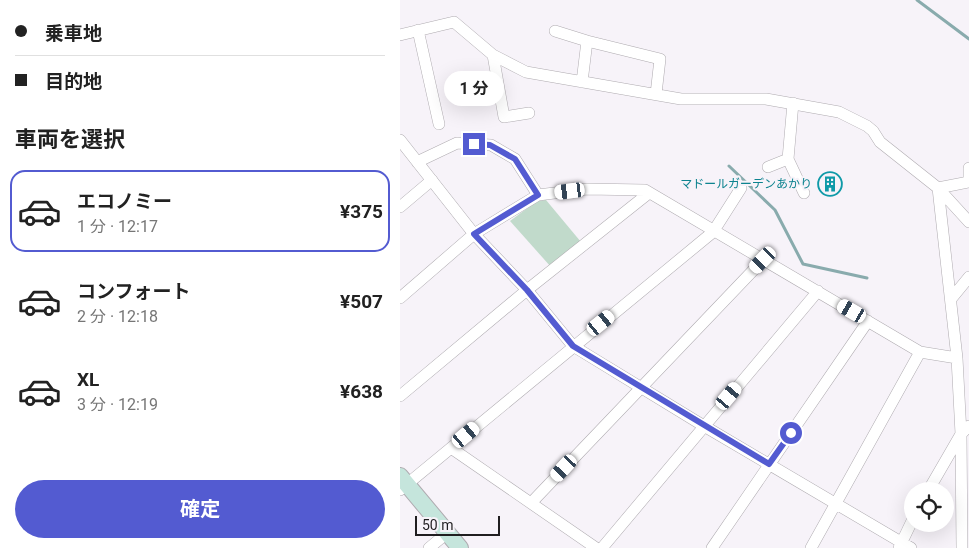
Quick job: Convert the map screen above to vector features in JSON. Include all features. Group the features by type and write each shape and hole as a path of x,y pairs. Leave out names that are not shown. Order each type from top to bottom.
{"street":[{"path":"400,35 454,22 492,55 526,72 681,99 766,99 839,112 873,131 880,142 938,188 969,222"},
{"path":"418,30 438,124"},
{"path":"554,32 660,59 656,94"},
{"path":"582,82 586,41"},
{"path":"492,55 504,117 529,113"},
{"path":"793,103 788,159 804,193"},
{"path":"400,140 474,234 527,290 573,346 704,426 836,503 904,546 908,532"},
{"path":"417,162 457,143 490,145 515,159 538,195"},
{"path":"768,167 788,159"},
{"path":"938,188 969,182 969,168"},
{"path":"400,206 432,180"},
{"path":"460,548 402,483 451,448 713,232 741,188"},
{"path":"938,188 965,430 964,547"},
{"path":"400,298 474,234 538,195 586,189 645,190 713,232 818,291 920,352 958,358"},
{"path":"400,396 527,290 649,193"},
{"path":"531,503 763,260"},
{"path":"951,299 969,277"},
{"path":"602,548 818,291"},
{"path":"712,548 868,321"},
{"path":"811,548 920,352"},
{"path":"933,482 965,430"},
{"path":"451,448 596,548"},
{"path":"429,548 447,533"}],"green space":[{"path":"546,200 581,242 551,267 510,221 537,201"}],"waterway":[{"path":"917,0 969,39"},
{"path":"729,166 775,210 803,264 867,278"}],"place":[{"name":"マドールガーデンあかり","path":"830,184"}],"route":[{"path":"474,144 490,145 515,159 538,195 474,234 527,290 573,346 769,464 791,433"}]}
